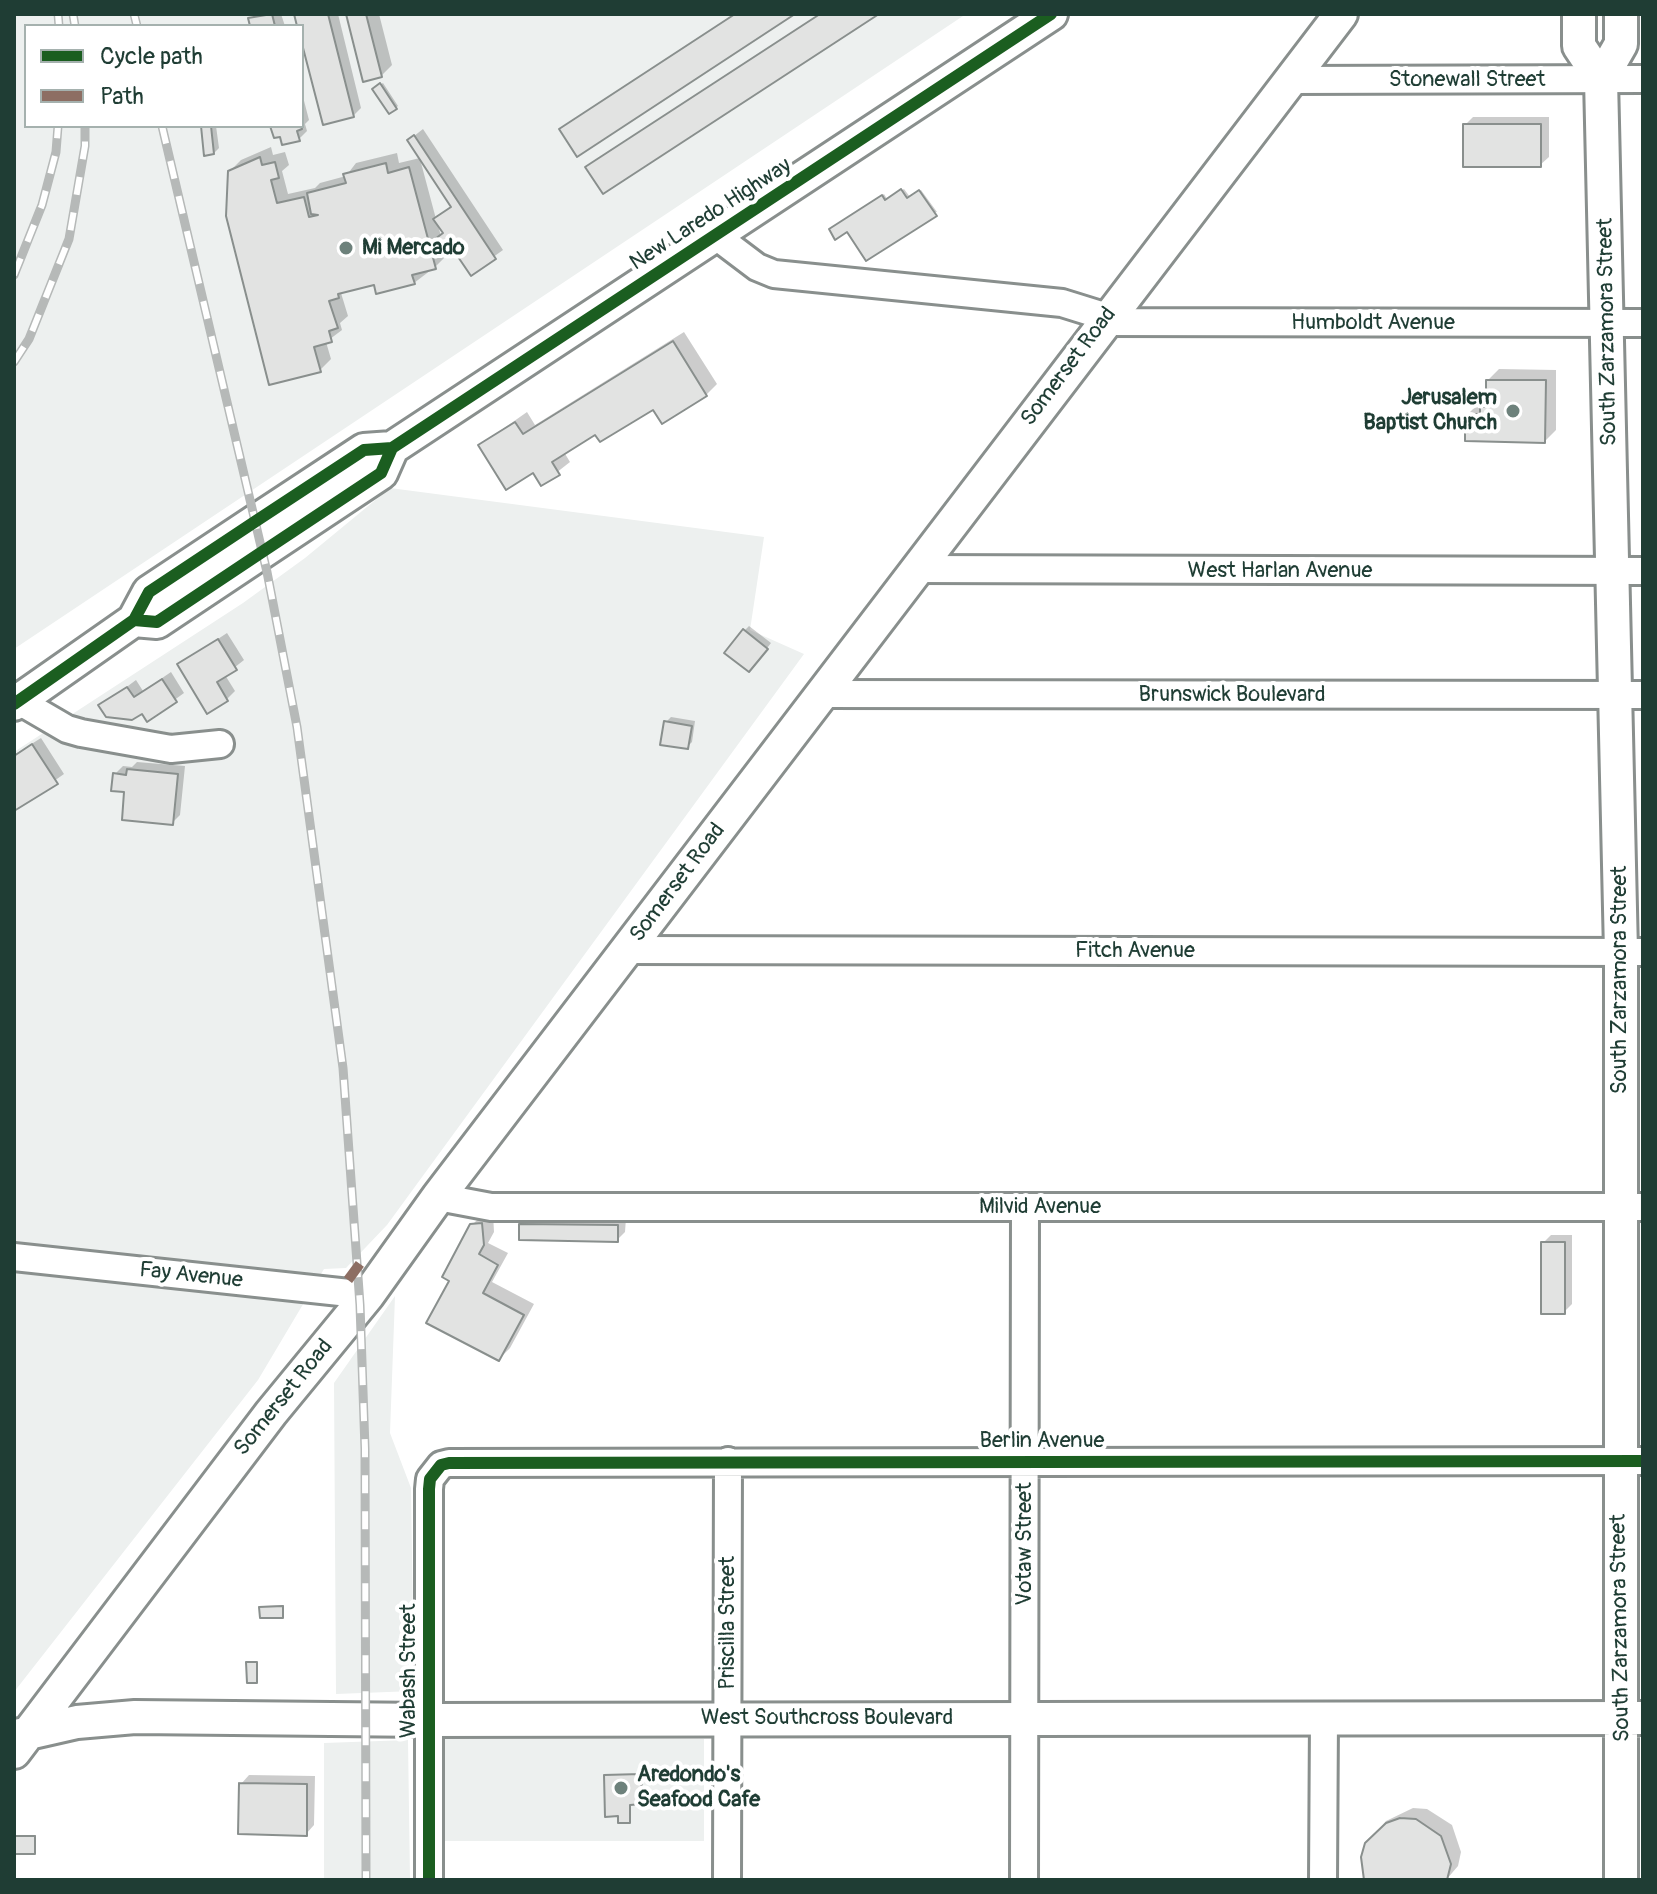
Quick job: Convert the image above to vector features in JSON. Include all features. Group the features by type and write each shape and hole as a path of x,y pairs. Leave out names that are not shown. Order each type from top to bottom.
{"main road":[{"name":"New Laredo Highway","path":"16,703 134,620 149,592 364,450 392,448 1051,14"},
{"name":"Somerset Road","path":"19,1740 271,1413 368,1295 438,1197 1341,14"},
{"path":"1579,14 1579,46 1601,79 1621,44 1621,14"},
{"name":"South Zarzamora Street","path":"1601,79 1609,323 1629,571 1633,1718 1621,1880"},
{"name":"West Southcross Boulevard","path":"19,1740 79,1721 135,1717 429,1720 1633,1718"}],"street":[{"name":"Stonewall Street","path":"1291,80 1643,79"},
{"name":"Humboldt Avenue","path":"716,236 757,267 774,274 1062,303 1105,320 1643,323"},
{"name":"West Harlan Avenue","path":"917,569 1629,571"},
{"name":"Brunswick Boulevard","path":"822,694 1630,695"},
{"path":"16,703 67,729 115,739 171,749 220,744"},
{"name":"Fitch Avenue","path":"627,950 1632,952"},
{"name":"Milvid Avenue","path":"438,1197 491,1207 1631,1207"},
{"name":"Votaw Street","path":"1024,1880 1025,1207"},
{"name":"Fay Avenue","path":"14,1257 368,1295"},
{"name":"Berlin Avenue","path":"441,1465 1025,1460 1631,1461"},
{"name":"Priscilla Street","path":"727,1880 728,1461"},
{"name":"Wabash Street","path":"429,1880 429,1489 430,1479 441,1465"},
{"path":"1323,1880 1324,1718"}],"shaded area":[{"path":"14,14 966,14 14,649"},
{"path":"390,488 764,537 750,630 804,654 387,1225 346,1268 324,1269 258,1380 14,1692 14,752 243,603 305,558"},
{"path":"395,1296 390,1433 411,1488 414,1691 336,1694 334,1383"},
{"path":"444,1739 704,1739 704,1841 444,1841"},
{"path":"408,1740 410,1880 324,1880 324,1743"}],"building":[{"path":"272,14 274,24 250,24 248,18"},
{"path":"294,14 328,14 354,117 323,125 304,52 304,24 296,24"},
{"path":"346,14 366,14 382,77 363,82"},
{"path":"735,14 795,14 577,157 559,129"},
{"path":"820,14 879,14 603,194 585,167"},
{"path":"380,83 397,109 389,114 372,89"},
{"path":"1463,124 1541,124 1541,167 1463,167"},
{"path":"201,128 211,128 214,154 204,156"},
{"path":"271,128 302,128 297,131 300,141 282,145 280,137 274,138"},
{"path":"414,135 496,259 471,276 452,248 444,253 435,239 443,233 433,219 451,207 407,140"},
{"path":"260,157 262,165 275,162 279,178 271,180 277,203 304,197 309,217 318,215 311,214 307,193 346,183 343,174 386,163 388,173 409,167 436,269 412,275 415,284 376,294 374,285 338,294 339,298 329,301 338,328 329,331 332,342 314,347 321,372 269,385 226,216 228,171"},
{"path":"901,189 907,198 919,190 937,216 866,261 847,232 835,240 829,229 882,195 885,200"},
{"path":"673,341 707,396 662,424 653,410 600,442 595,435 552,462 560,475 541,486 533,473 506,490 478,445 515,422 523,434"},
{"name":"Jerusalem Baptist Church","path":"1486,380 1546,380 1545,443 1465,441 1465,414 1480,414 1480,407 1486,407"},
{"path":"743,629 768,649 749,672 724,653"},
{"path":"218,639 237,670 217,682 228,701 207,714 177,664"},
{"path":"162,679 177,702 147,722 142,714 132,720 106,717 98,705 127,687 134,697"},
{"path":"664,721 692,726 688,749 660,745"},
{"path":"32,744 58,784 14,811 14,756"},
{"path":"127,769 178,774 173,825 122,820 124,792 111,791 113,773 126,775"},
{"path":"482,1223 484,1245 479,1254 498,1265 483,1293 524,1315 499,1361 426,1323 449,1281 442,1277 470,1224"},
{"path":"519,1224 618,1225 618,1242 519,1240"},
{"path":"1541,1242 1565,1242 1565,1314 1541,1314"},
{"path":"283,1606 283,1618 260,1618 259,1607"},
{"path":"246,1662 257,1662 257,1683 247,1683"},
{"path":"641,1774 642,1804 630,1805 630,1823 618,1823 618,1816 605,1817 604,1775"},
{"path":"239,1783 307,1784 307,1836 238,1834"},
{"path":"1400,1818 1416,1819 1441,1836 1451,1864 1447,1880 1364,1880 1361,1857 1365,1843 1386,1823"},
{"path":"14,1836 35,1836 35,1854 14,1854"}],"railway":[{"path":"58,14 59,24"},
{"path":"73,14 75,24"},
{"path":"134,14 136,24"},
{"path":"14,275 42,205 56,152 58,128"},
{"path":"14,362 29,339 69,239 85,146 85,128"},
{"path":"162,128 267,572 297,727 343,1068 360,1305 365,1449 366,1880"}],"marked path":[{"path":"348,1280 362,1261"}],"cycle path":[{"path":"14,704 134,620 149,592 364,450 392,448 1051,14"},
{"path":"134,620 157,622 381,473 392,448"},
{"path":"429,1880 429,1489 430,1479 441,1465 1643,1461"}],"place":[{"name":"Mi Mercado","path":"346,248"},
{"name":"Jerusalem Baptist Church","path":"1513,411"},
{"name":"Aredondo's Seafood Cafe","path":"621,1788"}]}
